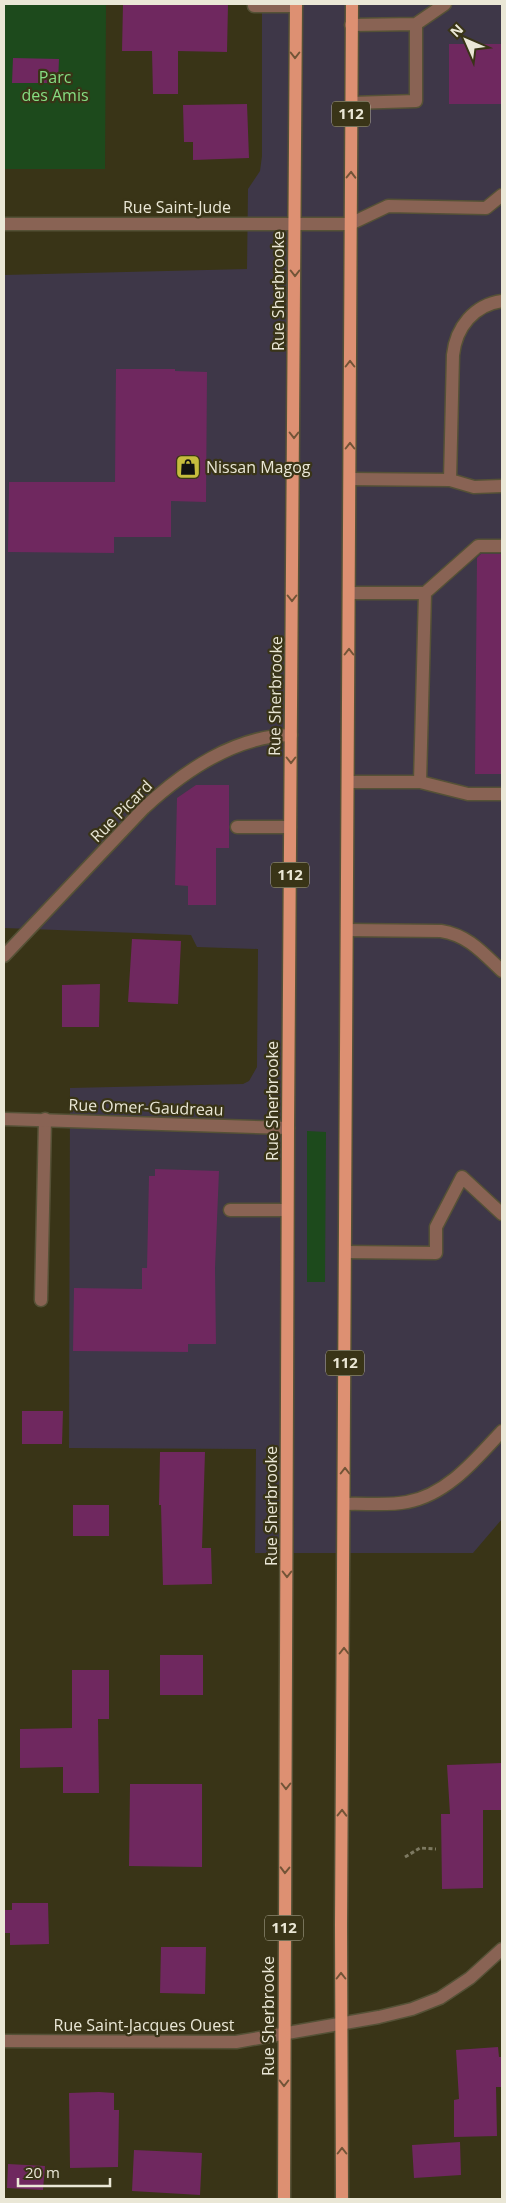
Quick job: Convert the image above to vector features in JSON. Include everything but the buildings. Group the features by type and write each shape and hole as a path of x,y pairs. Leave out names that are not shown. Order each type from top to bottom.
{"main road":[{"name":"112","path":"342,2199 341,2024 352,4"},
{"name":"Rue Sherbrooke","path":"284,2199 288,1128 296,5"}],"street":[{"path":"254,4 254,6 296,5"},
{"path":"351,25 416,24 445,4"},
{"path":"351,103 416,101 416,24"},
{"path":"350,224 388,206 486,208 502,195"},
{"name":"Rue Saint-Jude","path":"4,224 350,224"},
{"path":"450,480 454,355 457,336 474,313 502,301"},
{"path":"350,479 450,480 474,486 502,486"},
{"path":"349,593 425,593 478,546 502,546"},
{"path":"420,782 425,593"},
{"name":"Rue Picard","path":"4,956 144,808 167,787 195,768 246,742 267,736 291,736"},
{"path":"348,782 420,782 468,794 502,794"},
{"path":"237,826 290,827"},
{"path":"348,930 441,931 453,933 470,942 502,971"},
{"name":"Rue Omer-Gaudreau","path":"4,1118 288,1128"},
{"path":"41,1300 45,1119"},
{"path":"346,1252 436,1253 436,1227 462,1177 502,1214"},
{"path":"230,1210 288,1210"},
{"path":"344,1504 398,1503 417,1500 429,1495 464,1471 502,1431"},
{"name":"Rue Saint-Jacques Ouest","path":"4,2042 236,2042 284,2035 379,2017 432,2002 470,1978 502,1949"}],"path":[{"path":"207,466 221,466"},
{"path":"405,1857 420,1848 436,1849"}],"shaded area":[{"path":"262,4 502,4 502,1519 473,1553 255,1553 256,1449 69,1448 70,1088 243,1084 249,1081 257,1067 258,949 197,947 191,935 4,928 4,275 247,269 248,189 260,171 262,156"}],"green space":[{"name":"Parc des Amis","path":"4,4 106,4 105,169 4,169"},
{"path":"307,1131 326,1132 325,1282 307,1282"}],"place":[{"name":"Nissan Magog","path":"188,467"}]}
